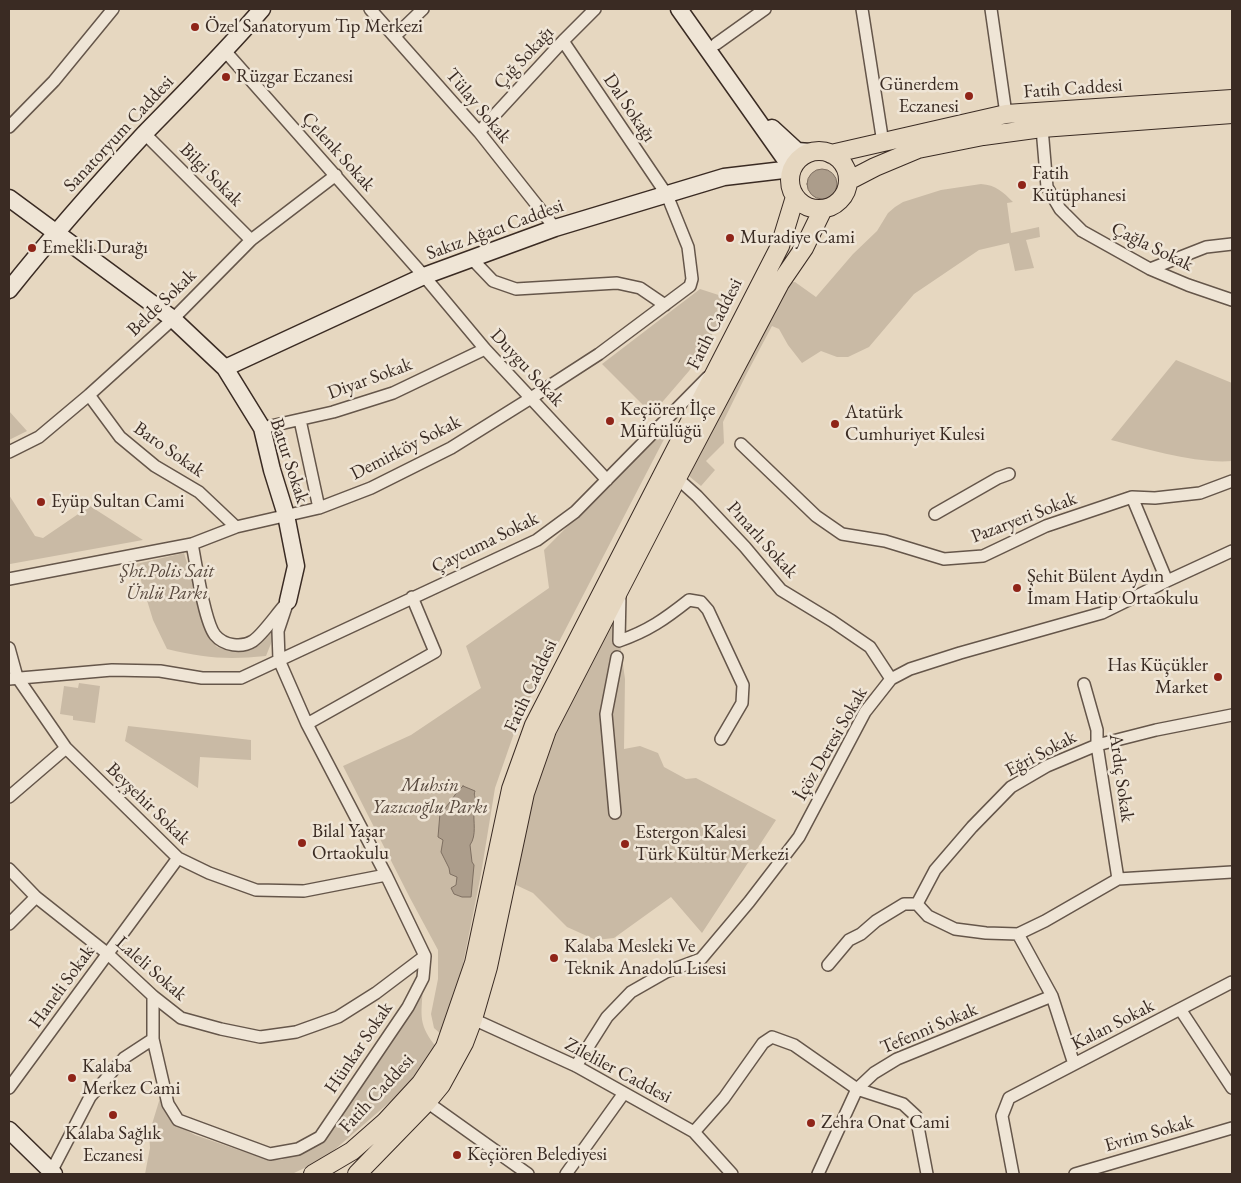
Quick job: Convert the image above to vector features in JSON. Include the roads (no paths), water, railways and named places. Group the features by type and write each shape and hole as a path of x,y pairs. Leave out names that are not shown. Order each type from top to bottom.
{"main road":[{"name":"Fatih Caddesi","path":"831,154 1006,114 1232,99"},
{"name":"Fatih Caddesi","path":"848,182 876,167 918,149 983,136 1042,128 1232,114"},
{"path":"818,151 838,158 847,173 846,191 833,206 823,209 808,207 795,197 791,189 792,169 799,158 811,152 818,151"},
{"name":"Fatih Caddesi","path":"313,1174 333,1167 385,1122 421,1083 445,1047 474,963 511,789 534,725 780,246 795,197"},
{"name":"Fatih Caddesi","path":"357,1174 441,1085 464,1043 488,967 525,793 547,730 780,283 804,248 823,209"}],"street":[{"path":"9,127 54,81 113,9"},
{"name":"Sanatoryum Caddesi","path":"9,290 55,232 145,134 225,52 262,9"},
{"name":"Tülay Sokak","path":"370,9 479,132 555,228"},
{"path":"395,36 423,9"},
{"name":"Çığ Sokağı","path":"479,132 595,9"},
{"path":"679,9 792,169"},
{"path":"691,9 773,129 797,151 811,152"},
{"path":"716,44 765,9"},
{"path":"862,9 883,143"},
{"path":"991,9 1006,114"},
{"name":"Dal Sokağı","path":"563,41 667,195"},
{"name":"Çelenk Sokak","path":"225,52 424,276"},
{"name":"Çağla Sokak","path":"1042,128 1047,186 1060,209 1082,232 1150,269 1232,300"},
{"name":"Bilgi Sokak","path":"145,134 251,240"},
{"name":"Sakız Ağacı Caddesi","path":"225,368 424,276 555,228 724,177 792,169"},
{"name":"Belde Sokak","path":"9,452 39,437 89,395 173,319 251,240 336,175"},
{"name":"Demirköy Sokak","path":"9,579 192,544 236,527 319,508 371,488 451,448 599,354 690,286 692,279 688,247 667,195"},
{"name":"Batur Sokak","path":"9,198 173,319 225,368 262,428 272,470 286,515 296,566 288,601 254,640 240,647 226,643 215,636 209,622 192,544"},
{"path":"1150,269 1206,247 1232,244"},
{"path":"472,259 493,281 516,289 617,283 640,288 665,305"},
{"name":"Duygu Sokak","path":"424,276 485,349 607,480"},
{"name":"Diyar Sokak","path":"262,428 333,412 393,393 485,349"},
{"name":"Çaycuma Sokak","path":"13,678 112,670 160,671 202,678 241,678 537,540 575,512 716,369"},
{"name":"Baro Sokak","path":"89,395 120,437 155,466 199,492 236,527"},
{"path":"300,420 319,508"},
{"name":"Pazaryeri Sokak","path":"741,444 816,516 842,534 884,541 944,559 983,556 1046,526 1132,498 1154,498 1200,493 1232,481"},
{"path":"935,514 998,478 1009,474"},
{"name":"Pınarlı Sokak","path":"677,478 746,547 781,590 870,647 891,679"},
{"path":"1132,498 1167,581"},
{"name":"İçöz Deresi Sokak","path":"576,1066 606,1017 631,992 666,972 701,959 750,902 799,837 865,712 891,679 910,669 1029,632 1102,614 1232,551"},
{"path":"620,587 619,641 634,636 664,620 689,600 701,602 708,610 743,685 742,702 721,739"},
{"path":"307,724 436,652 412,597"},
{"path":"288,601 278,632 279,660 307,724 386,875 425,956"},
{"name":"Beyşehir Sokak","path":"9,648 13,678 66,748 178,858 209,873 256,890 304,891 386,875"},
{"path":"615,813 606,714 617,656"},
{"name":"Ardıç Sokak","path":"1084,684 1097,730 1097,745 1118,879"},
{"name":"Eğri Sokak","path":"917,904 935,870 972,827 1011,788 1047,766 1097,745 1156,730 1232,715"},
{"path":"9,797 66,748"},
{"name":"Haneli Sokak","path":"9,1088 178,858"},
{"name":"Laleli Sokak","path":"9,869 36,897 108,954 153,996 181,1018 221,1030 260,1037 296,1032 338,1017 376,993 425,956"},
{"path":"828,964 849,940 861,934 876,921 904,904 917,904 928,916 955,929 986,933 1018,934 1045,921 1118,879 1232,872"},
{"path":"9,924 36,897"},
{"path":"1018,934 1052,996 1074,1064"},
{"name":"Hünkar Sokak","path":"153,996 153,1039 168,1104 178,1120 270,1154 298,1150 320,1136 408,1007 423,978 425,956"},
{"name":"Kalan Sokak","path":"1013,1174 1002,1116 1009,1098 1232,982"},
{"name":"Tefenni Sokak","path":"818,1174 857,1089 874,1073 897,1059 1052,996"},
{"path":"1180,1009 1232,1088"},
{"name":"Zileliler Caddesi","path":"473,1019 576,1066 694,1132 732,1174"},
{"path":"694,1132 724,1098 763,1043 772,1037 794,1045 857,1089 903,1104 916,1116 927,1174"},
{"path":"9,1130 52,1173 90,1097 124,1058 153,1039"},
{"path":"566,1174 624,1093"},
{"path":"427,1102 528,1174"},
{"name":"Evrim Sokak","path":"1075,1174 1232,1128"}],"place":[{"name":"Özel Sanatoryum Tıp Merkezi","path":"195,27"},
{"name":"Rüzgar Eczanesi","path":"226,77"},
{"name":"Günerdem Eczanesi","path":"969,96"},
{"name":"Fatih Kütüphanesi","path":"1022,185"},
{"name":"Muradiye Cami","path":"730,238"},
{"name":"Emekli Durağı","path":"32,248"},
{"name":"Keçiören İlçe Müftülüğü","path":"610,421"},
{"name":"Atatürk Cumhuriyet Kulesi","path":"835,424"},
{"name":"Eyüp Sultan Cami","path":"41,502"},
{"name":"Şehit Bülent Aydın İmam Hatip Ortaokulu","path":"1017,588"},
{"name":"Has Küçükler Market","path":"1218,677"},
{"name":"Bilal Yaşar Ortaokulu","path":"302,843"},
{"name":"Estergon Kalesi Türk Kültür Merkezi","path":"625,844"},
{"name":"Kalaba Mesleki Ve Teknik Anadolu Lisesi","path":"554,958"},
{"name":"Kalaba Merkez Cami","path":"72,1078"},
{"name":"Kalaba Sağlık Eczanesi","path":"113,1115"},
{"name":"Zehra Onat Cami","path":"811,1123"},
{"name":"Keçiören Belediyesi","path":"457,1155"}],"park label":[{"name":"Şht.Polis Sait Ünlü Parkı","path":"167,583"},
{"name":"Muhsin Yazıcıoğlu Parkı","path":"430,797"}]}
